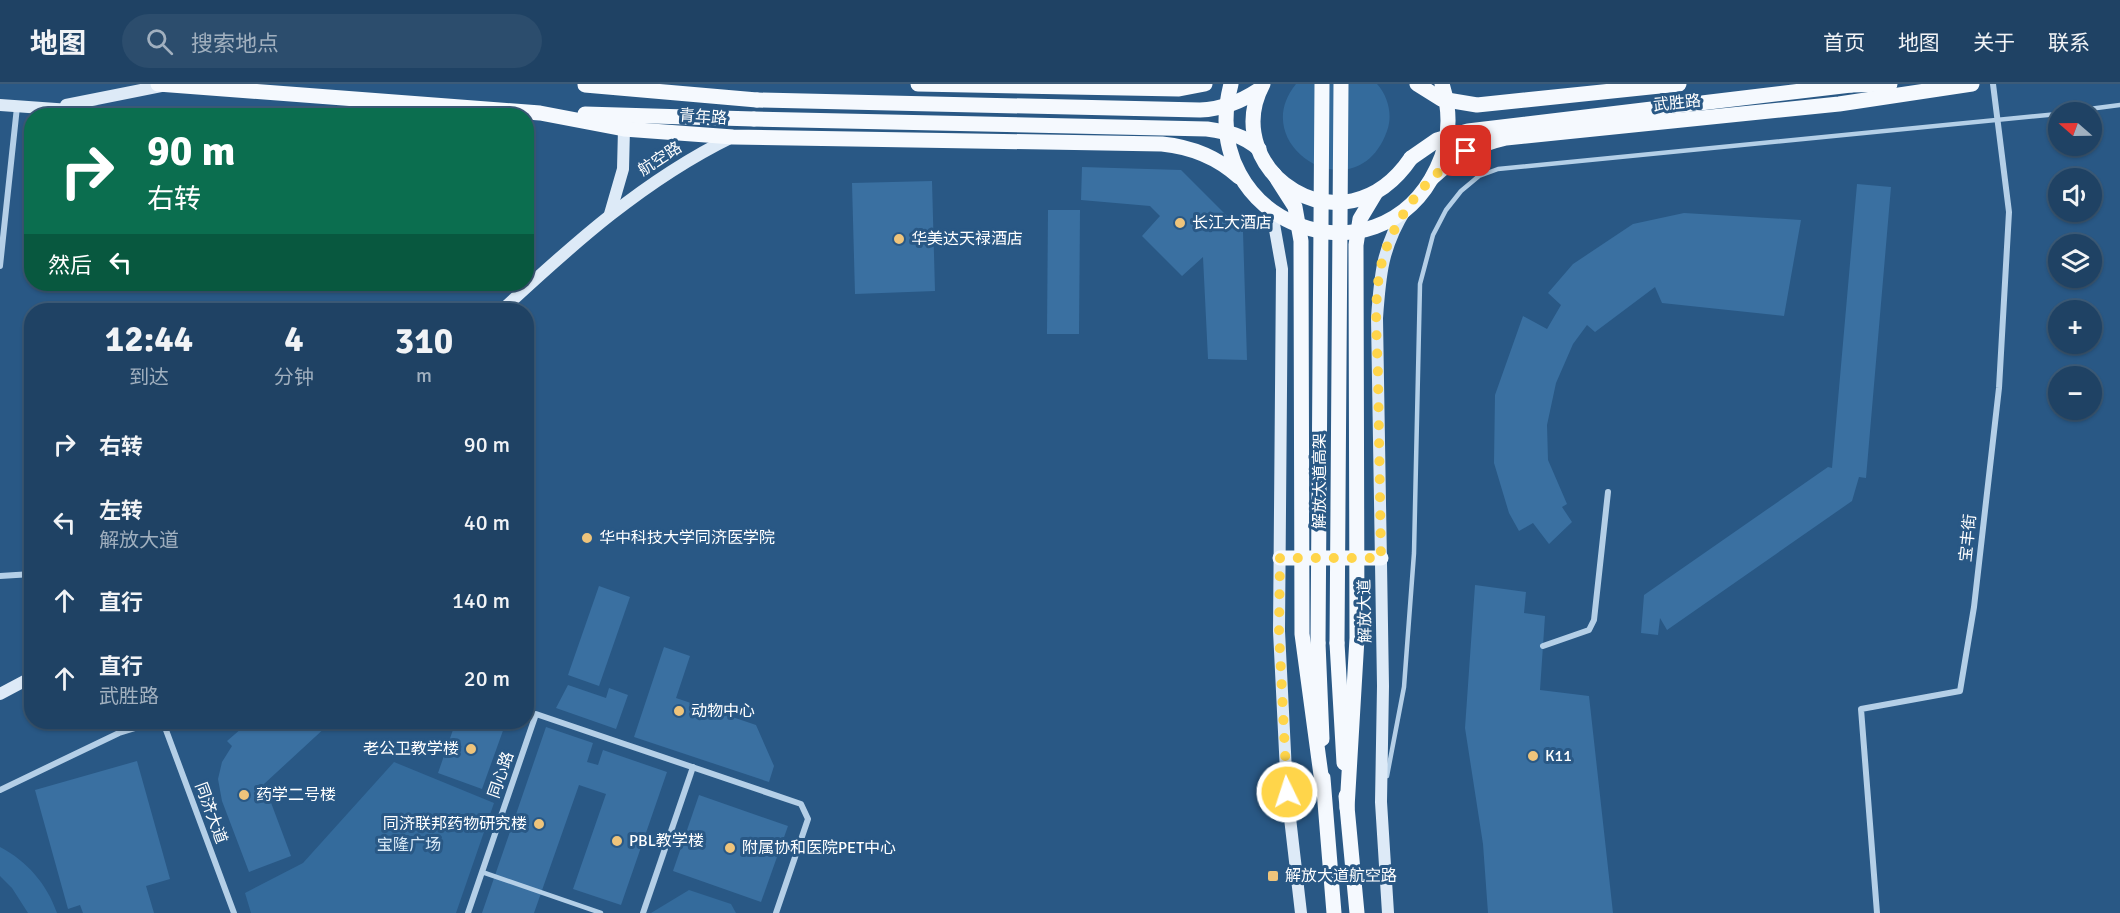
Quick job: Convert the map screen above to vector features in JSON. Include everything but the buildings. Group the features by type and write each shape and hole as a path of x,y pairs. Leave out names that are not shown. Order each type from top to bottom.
{"main road":[{"name":"青年路","path":"158,84 472,108"},
{"path":"577,84 757,100 1200,110 1235,103 1262,86"},
{"path":"585,85 614,84"},
{"path":"918,84 1179,89 1205,84"},
{"path":"1231,84 1225,108 1225,133 1231,159 1239,177 1269,210 1298,226 1335,233 1374,226 1407,207 1432,178 1447,138 1448,118 1442,84"},
{"name":"解放大道高架","path":"1322,84 1318,643 1323,790 1334,913"},
{"name":"解放大道高架","path":"1341,84 1337,643 1347,808 1357,913"},
{"path":"1417,84 1441,99 1493,105 1679,84"},
{"path":"1274,174 1298,194 1328,203 1344,203 1375,194 1389,185 1423,148 1449,135 1851,85 1890,84"},
{"name":"武胜路","path":"1432,178 1466,151 1483,143 1506,138 1839,104 1972,84"},
{"path":"55,108 166,85"},
{"path":"1259,149 1254,120 1262,86"},
{"path":"0,105 39,108"},
{"name":"青年路","path":"534,113 624,129 733,137 1170,145 1212,157 1239,177"},
{"path":"540,113 1201,129 1237,135 1247,139 1259,149 1295,207 1301,241 1302,634 1323,790"},
{"name":"航空路","path":"609,215 623,169 624,129"},
{"name":"航空路","path":"534,282 609,215 690,158 733,137"},
{"path":"1347,808 1358,638 1356,245 1360,219 1375,194"},
{"name":"解放大道","path":"1388,913 1381,802 1381,558 1377,318 1380,271 1390,238 1407,207"},
{"path":"1269,210 1274,224 1282,269 1280,558 1283,734 1301,913"},
{"name":"航空路","path":"510,303 523,291"},
{"path":"1280,558 1381,558"},
{"path":"0,694 24,681"}],"street":[{"name":"宝丰街","path":"1877,913 1861,709 1960,691 1974,607 1999,388 2009,212 1993,84"},
{"path":"0,266 17,106"},
{"path":"1543,646 1589,630 1594,621 1608,492"},
{"path":"0,576 24,574"},
{"name":"同心路","path":"534,720 536,714 693,767"},
{"path":"0,790 119,733 132,729"},
{"name":"同济大道","path":"166,729 234,913"},
{"name":"同心路","path":"468,913 531,729"},
{"path":"644,913 693,767 801,804 808,819 777,913"}],"lane":[{"path":"2102,107 2120,105"},
{"path":"1381,802 1404,687 1414,553 1420,284 1433,236 1446,210 1461,191 1479,176 1498,169 1999,122 2048,115"},
{"path":"482,872 601,913"}],"green space":[{"path":"1296,84 1377,84 1387,100 1390,119 1387,131 1372,156 1353,168 1332,169 1311,162 1294,148 1284,129 1284,107"},
{"name":"宝隆广场","path":"394,762 494,803 456,913 251,913 245,893 303,863"},
{"path":"0,847 19,859 35,874 48,892 57,913 28,913 12,888 0,876"},
{"path":"689,890 731,904 736,913 651,913"}],"place":[{"name":"长江大酒店","path":"1180,223"},
{"name":"华美达天禄酒店","path":"899,239"},
{"name":"华中科技大学同济医学院","path":"587,538"},
{"name":"动物中心","path":"679,711"},
{"name":"老公卫教学楼","path":"471,749"},
{"name":"K11","path":"1533,756"},
{"name":"药学二号楼","path":"244,795"},
{"name":"同济联邦药物研究楼","path":"539,824"},
{"name":"PBL教学楼","path":"617,841"},
{"name":"附属协和医院PET中心","path":"730,848"},
{"name":"解放大道航空路","path":"1273,876"}],"route":[{"path":"1287,792 1279,632 1280,558 1381,558 1377,318 1380,271 1390,238 1407,207 1432,178 1466,151"}]}
